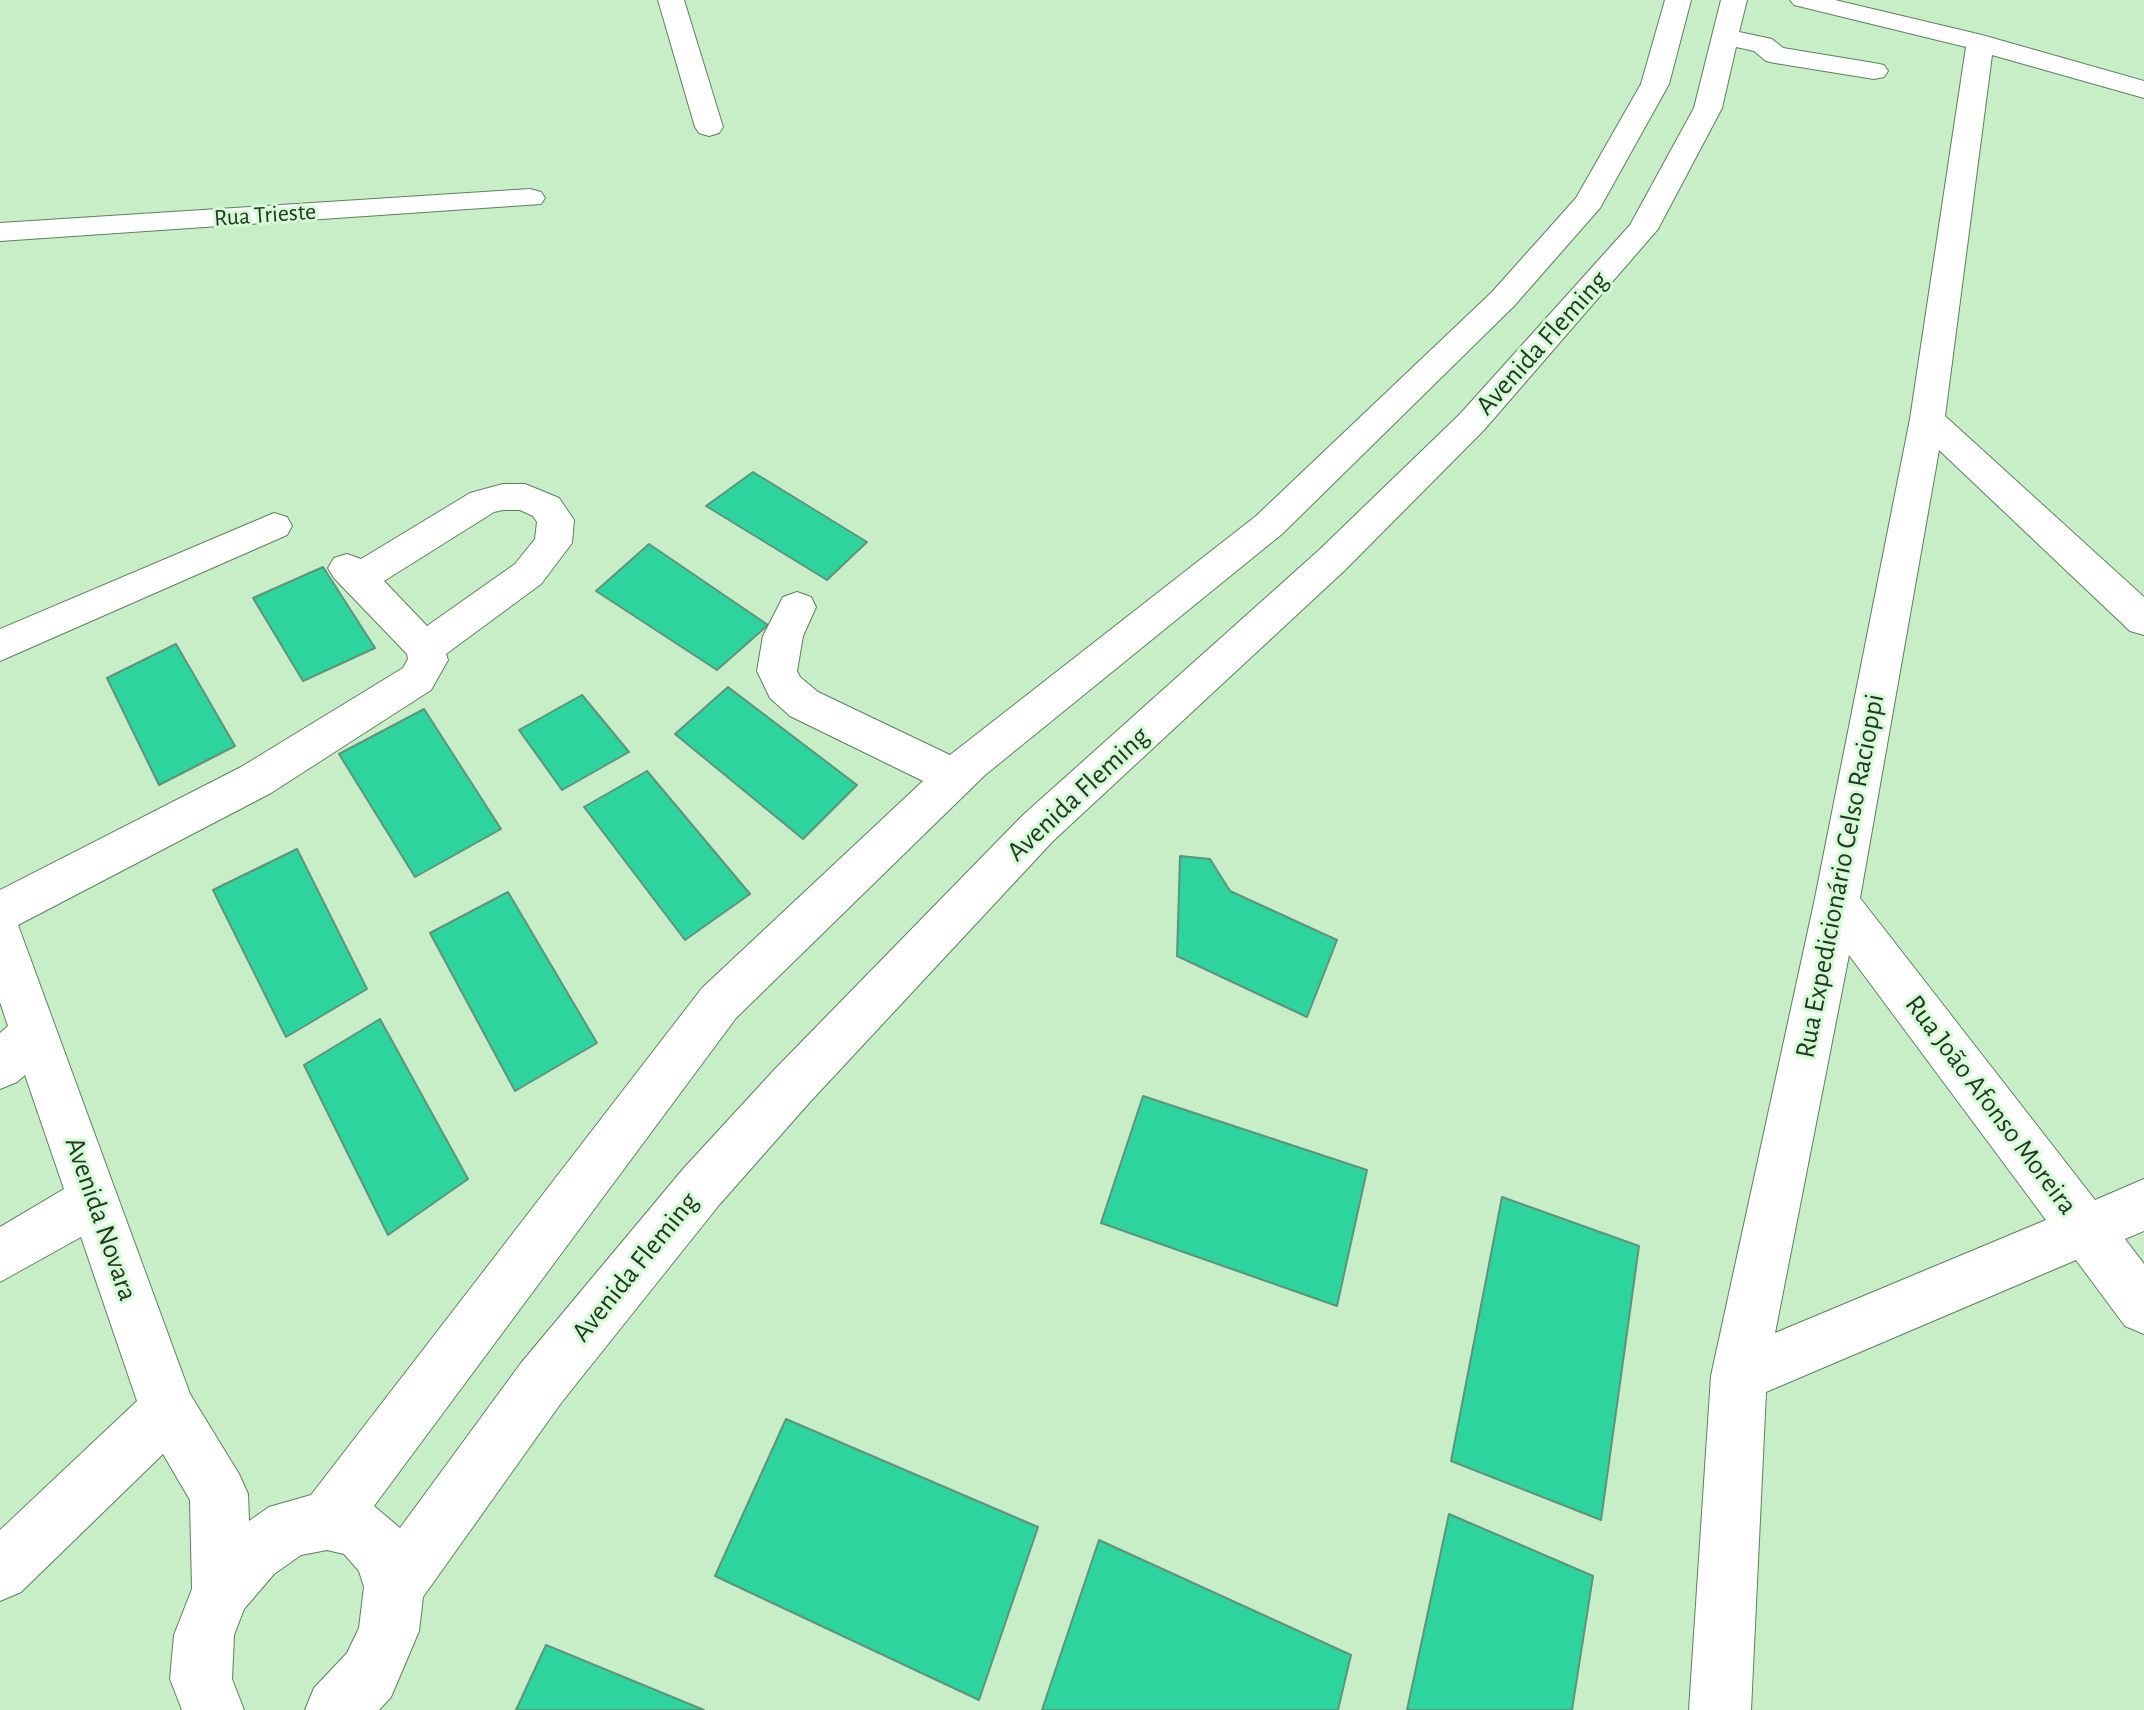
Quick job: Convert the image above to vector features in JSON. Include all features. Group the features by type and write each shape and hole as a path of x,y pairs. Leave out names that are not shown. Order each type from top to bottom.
{"street":[{"path":"671,0 709,127"},
{"path":"213,1710 201,1679 204,1635 222,1589 253,1553 308,1525 719,1003 955,777 1269,525 1503,299 1589,202 1655,84 1678,0"},
{"path":"1803,0 1976,42 2144,90"},
{"path":"1901,0 1976,42"},
{"path":"1727,30 1762,61 1775,55 1874,71"},
{"name":"Avenida Fleming","path":"394,1587 541,1383 701,1187 792,1086 1038,828 1331,561 1472,422 1643,229 1708,108 1727,30"},
{"name":"Rua Expedicionário Celso Racioppi","path":"1720,1710 1739,1376 1837,903 1927,419 1976,42"},
{"name":"Rua Trieste","path":"0,232 530,198"},
{"path":"1927,419 2144,620"},
{"path":"0,912 256,780 417,679 428,660 425,648 353,574 483,502 503,497 525,497 546,507 556,520 553,543 528,574 425,648"},
{"path":"1269,525 1331,561"},
{"path":"0,646 274,526"},
{"path":"797,607 783,636 777,671 784,687 804,704 955,777"},
{"name":"Rua João Afonso Moreira","path":"1837,903 2144,1307"},
{"name":"Avenida Novara","path":"0,935 17,1049 95,1200 168,1410 219,1494 222,1589"},
{"path":"0,1256 95,1200"},
{"path":"1739,1376 2144,1205"},
{"path":"0,1571 168,1410"},
{"path":"219,1494 308,1525 360,1529 383,1553 394,1587 389,1631 352,1698"}],"building":[{"path":"753,472 867,542 827,580 706,506"},
{"path":"649,544 768,625 717,670 596,591"},
{"path":"323,567 375,648 303,681 253,598"},
{"path":"176,644 235,746 159,785 107,678"},
{"path":"728,687 857,785 803,839 675,734"},
{"path":"582,695 629,752 562,790 519,730"},
{"path":"424,709 501,829 415,877 339,754"},
{"path":"647,771 750,894 685,940 584,807"},
{"path":"297,849 367,989 286,1037 213,890"},
{"path":"1180,856 1210,859 1230,891 1337,940 1307,1017 1177,956"},
{"path":"508,892 597,1043 515,1091 430,933"},
{"path":"380,1019 468,1179 388,1235 304,1065"},
{"path":"1143,1096 1367,1170 1337,1306 1101,1223"},
{"path":"1502,1197 1639,1246 1601,1520 1451,1461"},
{"path":"786,1419 1038,1527 979,1700 715,1576"},
{"path":"1449,1514 1593,1576 1572,1710 1407,1710"},
{"path":"1099,1540 1351,1655 1338,1710 1042,1710"},
{"path":"546,1645 704,1710 516,1710"}]}
